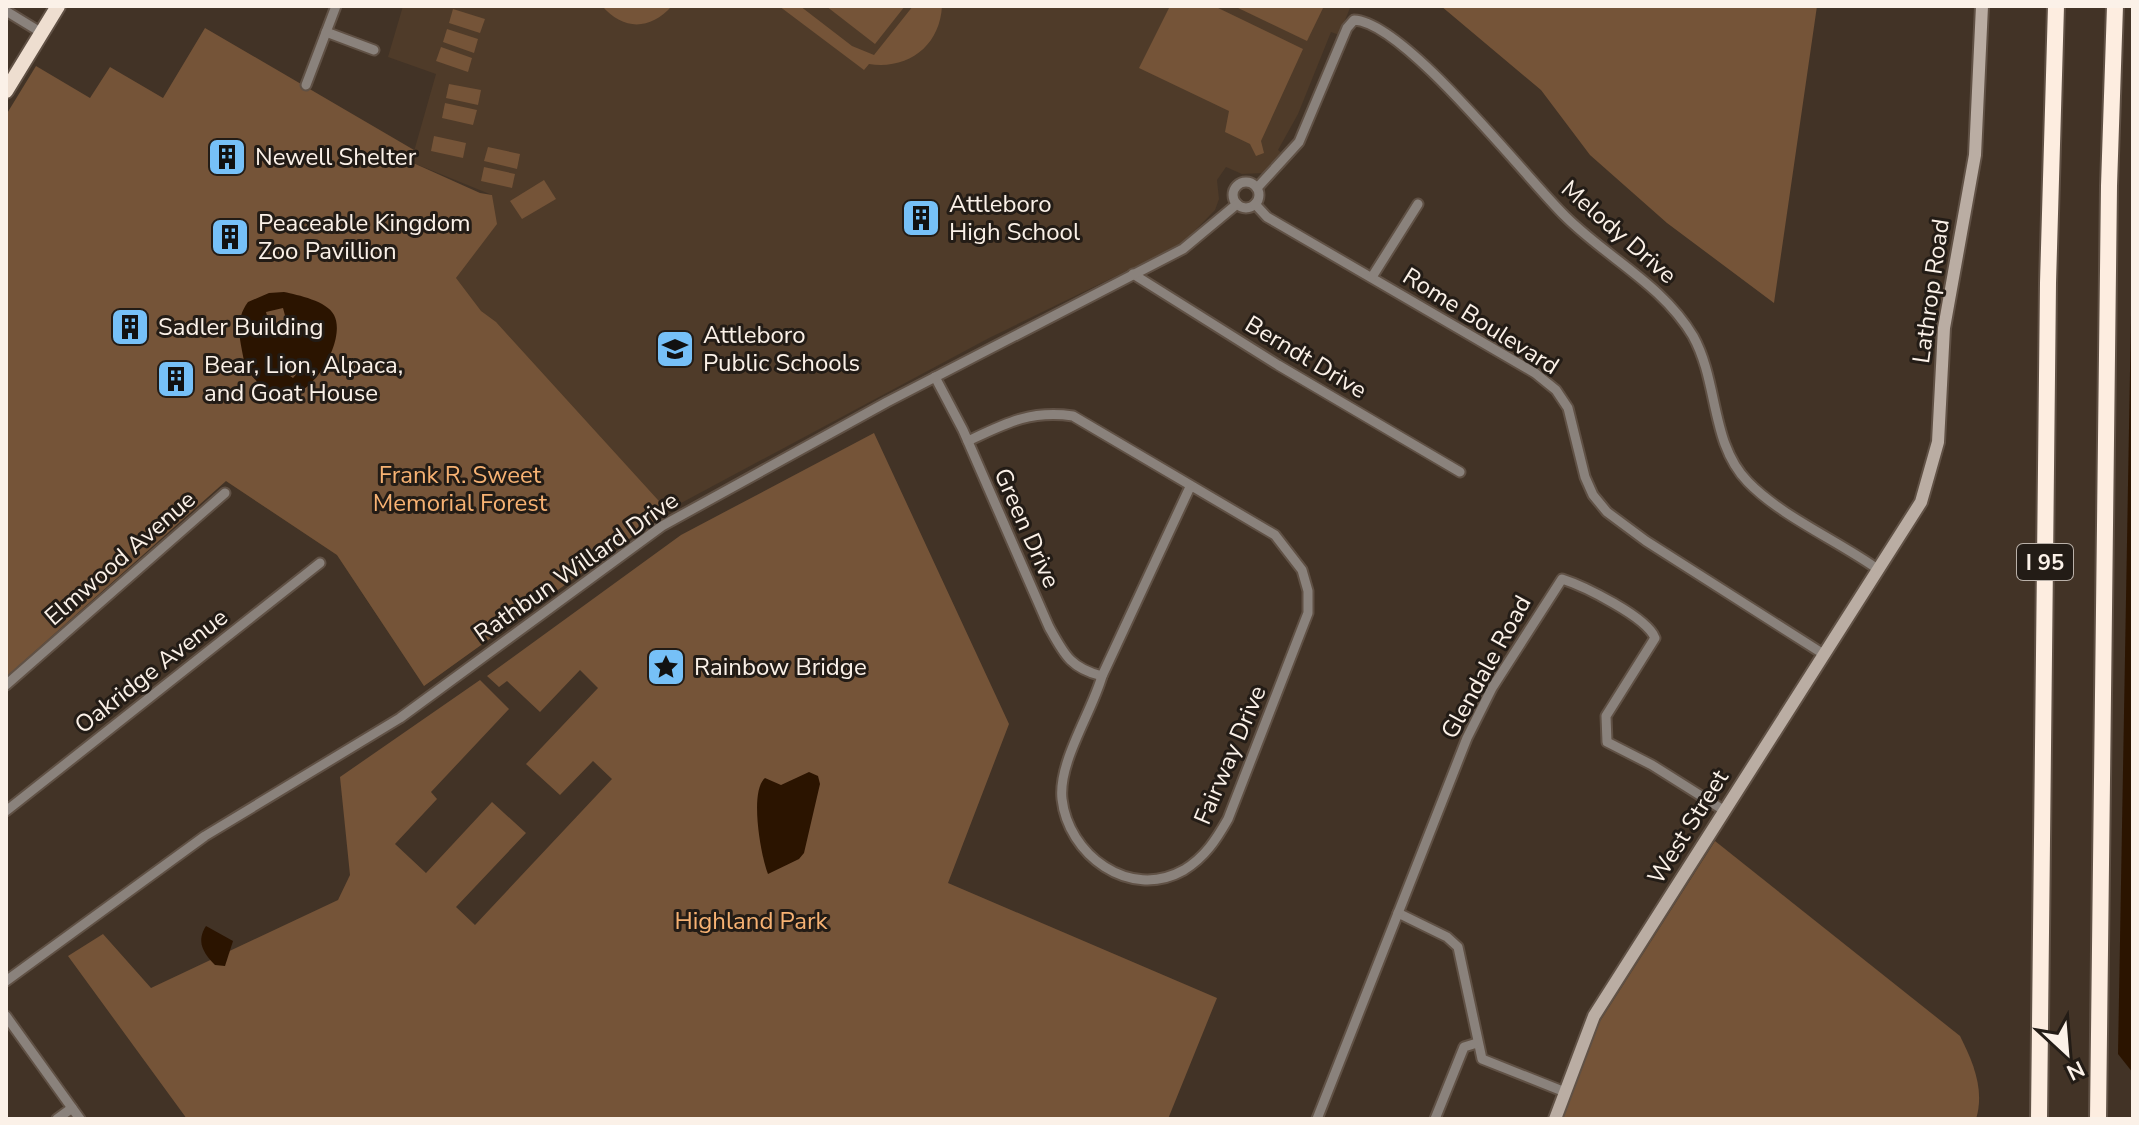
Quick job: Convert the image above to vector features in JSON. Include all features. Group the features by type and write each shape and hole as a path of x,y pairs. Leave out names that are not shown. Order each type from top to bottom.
{"highway":[{"path":"6,91 58,6"},
{"name":"I 95","path":"2039,1119 2048,283 2056,6"},
{"name":"I 95","path":"2098,1119 2109,186 2115,6"}],"main road":[{"name":"Lathrop Road","path":"1879,570 1921,502 1936,456 1944,328 1975,155 1982,6"},
{"name":"West Street","path":"1555,1119 1594,1016 1879,570"}],"street":[{"path":"306,85 336,6"},
{"path":"6,11 42,33"},
{"name":"Melody Drive","path":"1257,188 1299,142 1352,22 1364,20 1426,69 1509,150 1565,217 1672,306 1704,359 1724,445 1732,462 1773,502 1879,570"},
{"path":"326,32 374,50"},
{"name":"Rathbun Willard Drive","path":"6,981 205,836 400,718 662,526 935,377 1183,249 1237,204 1233,193 1236,187 1249,182 1257,188"},
{"path":"1237,204 1244,208 1255,204 1259,199 1257,188"},
{"name":"Rome Boulevard","path":"1255,204 1267,217 1489,344 1545,381 1568,408 1585,477 1607,512 1646,541 1825,655"},
{"path":"1372,277 1418,204"},
{"name":"Berndt Drive","path":"1133,274 1182,307 1460,472"},
{"name":"Green Drive","path":"935,377 968,441 1065,655 1081,671 1102,676"},
{"name":"Fairway Drive","path":"968,441 1015,419 1047,412 1073,416 1275,535 1292,553 1308,591 1308,613 1228,819 1214,844 1181,871 1136,879 1112,872 1076,842 1067,823 1061,796 1064,773 1095,702 1102,676 1190,487"},
{"name":"Elmwood Avenue","path":"6,685 225,493"},
{"name":"Oakridge Avenue","path":"6,811 320,563"},
{"name":"Glendale Road","path":"1317,1119 1467,738 1492,688 1562,579 1583,586 1633,617 1652,630 1655,638 1606,716 1607,742 1652,765 1725,811"},
{"path":"1398,913 1447,937 1458,947 1482,1059 1565,1092"},
{"path":"6,1016 80,1119"},
{"path":"1435,1119 1464,1047 1477,1043"},
{"path":"57,1119 72,1108"}],"shaded area":[{"name":"Attleboro Public Schools","path":"403,6 1359,6 1350,8 1339,35 1331,32 1298,114 1278,150 1283,154 1264,173 1242,174 1226,167 1217,180 1219,199 1215,210 1182,244 989,338 670,509 424,686 337,555 226,481 456,278 472,254 492,195 411,162 436,74 388,57"},
{"path":"2133,201 2133,1073 2118,1054"},
{"path":"284,292 319,302 334,315 337,328 327,362 316,378 289,397 275,396 261,386 244,361 239,330 241,316 248,302 269,293","holes":["283,308 287,323 270,327 266,312","291,360 298,362 301,369 293,378 283,371 284,364"]},
{"path":"809,772 818,776 820,784 804,853 799,859 768,874 758,824 760,785 765,778 781,785"},
{"path":"206,926 233,941 225,966 215,965 204,951 201,942"}],"green space":[{"path":"602,6 672,6 655,20 637,24 619,20"},
{"path":"779,6 800,6 852,46 874,55 913,6 942,6 935,33 919,52 897,63 869,64 864,70"},
{"path":"826,6 905,6 875,44"},
{"path":"1170,6 1214,6 1303,49 1261,141 1264,153 1256,156 1250,144 1225,132 1229,111 1139,68"},
{"path":"1234,6 1324,6 1307,41"},
{"path":"1441,6 1817,6 1774,303 1667,223 1590,155 1541,90"},
{"path":"453,9 485,19 480,33 449,23"},
{"name":"Frank R. Sweet Memorial Forest","path":"205,28 414,150 411,162 480,193 492,195 497,224 456,278 481,311 496,322 668,511 424,686 337,555 226,481 6,677 6,115 36,66 90,98 110,67 163,98"},
{"path":"447,29 478,39 474,53 443,42"},
{"path":"441,47 472,58 468,72 436,61"},
{"path":"449,84 481,90 478,105 446,98"},
{"path":"445,103 477,110 473,125 442,118"},
{"path":"434,136 466,143 463,158 431,151"},
{"path":"488,147 520,154 517,169 484,161"},
{"path":"484,167 515,174 512,188 481,181"},
{"path":"544,180 556,199 522,219 510,201"},
{"name":"Highland Park","path":"874,433 1009,724 948,883 1217,998 1168,1119 187,1119 68,956 103,934 151,988 338,900 350,875 340,777 480,680 509,709 431,792 437,799 395,844 426,873 492,802 526,833 456,907 475,925 612,779 593,761 560,795 526,764 598,688 580,670 540,712 507,681 499,687 487,676 681,535"},
{"path":"1715,841 1960,1036 1978,1087 1976,1119 1563,1119 1595,1029"}],"place":[{"name":"Newell Shelter","path":"227,157"},
{"name":"Attleboro High School","path":"921,218"},
{"name":"Peaceable Kingdom Zoo Pavillion","path":"230,237"},
{"name":"Sadler Building","path":"130,327"},
{"name":"Attleboro Public Schools","path":"675,349"},
{"name":"Bear, Lion, Alpaca, and Goat House","path":"176,379"},
{"name":"Rainbow Bridge","path":"666,667"}]}
